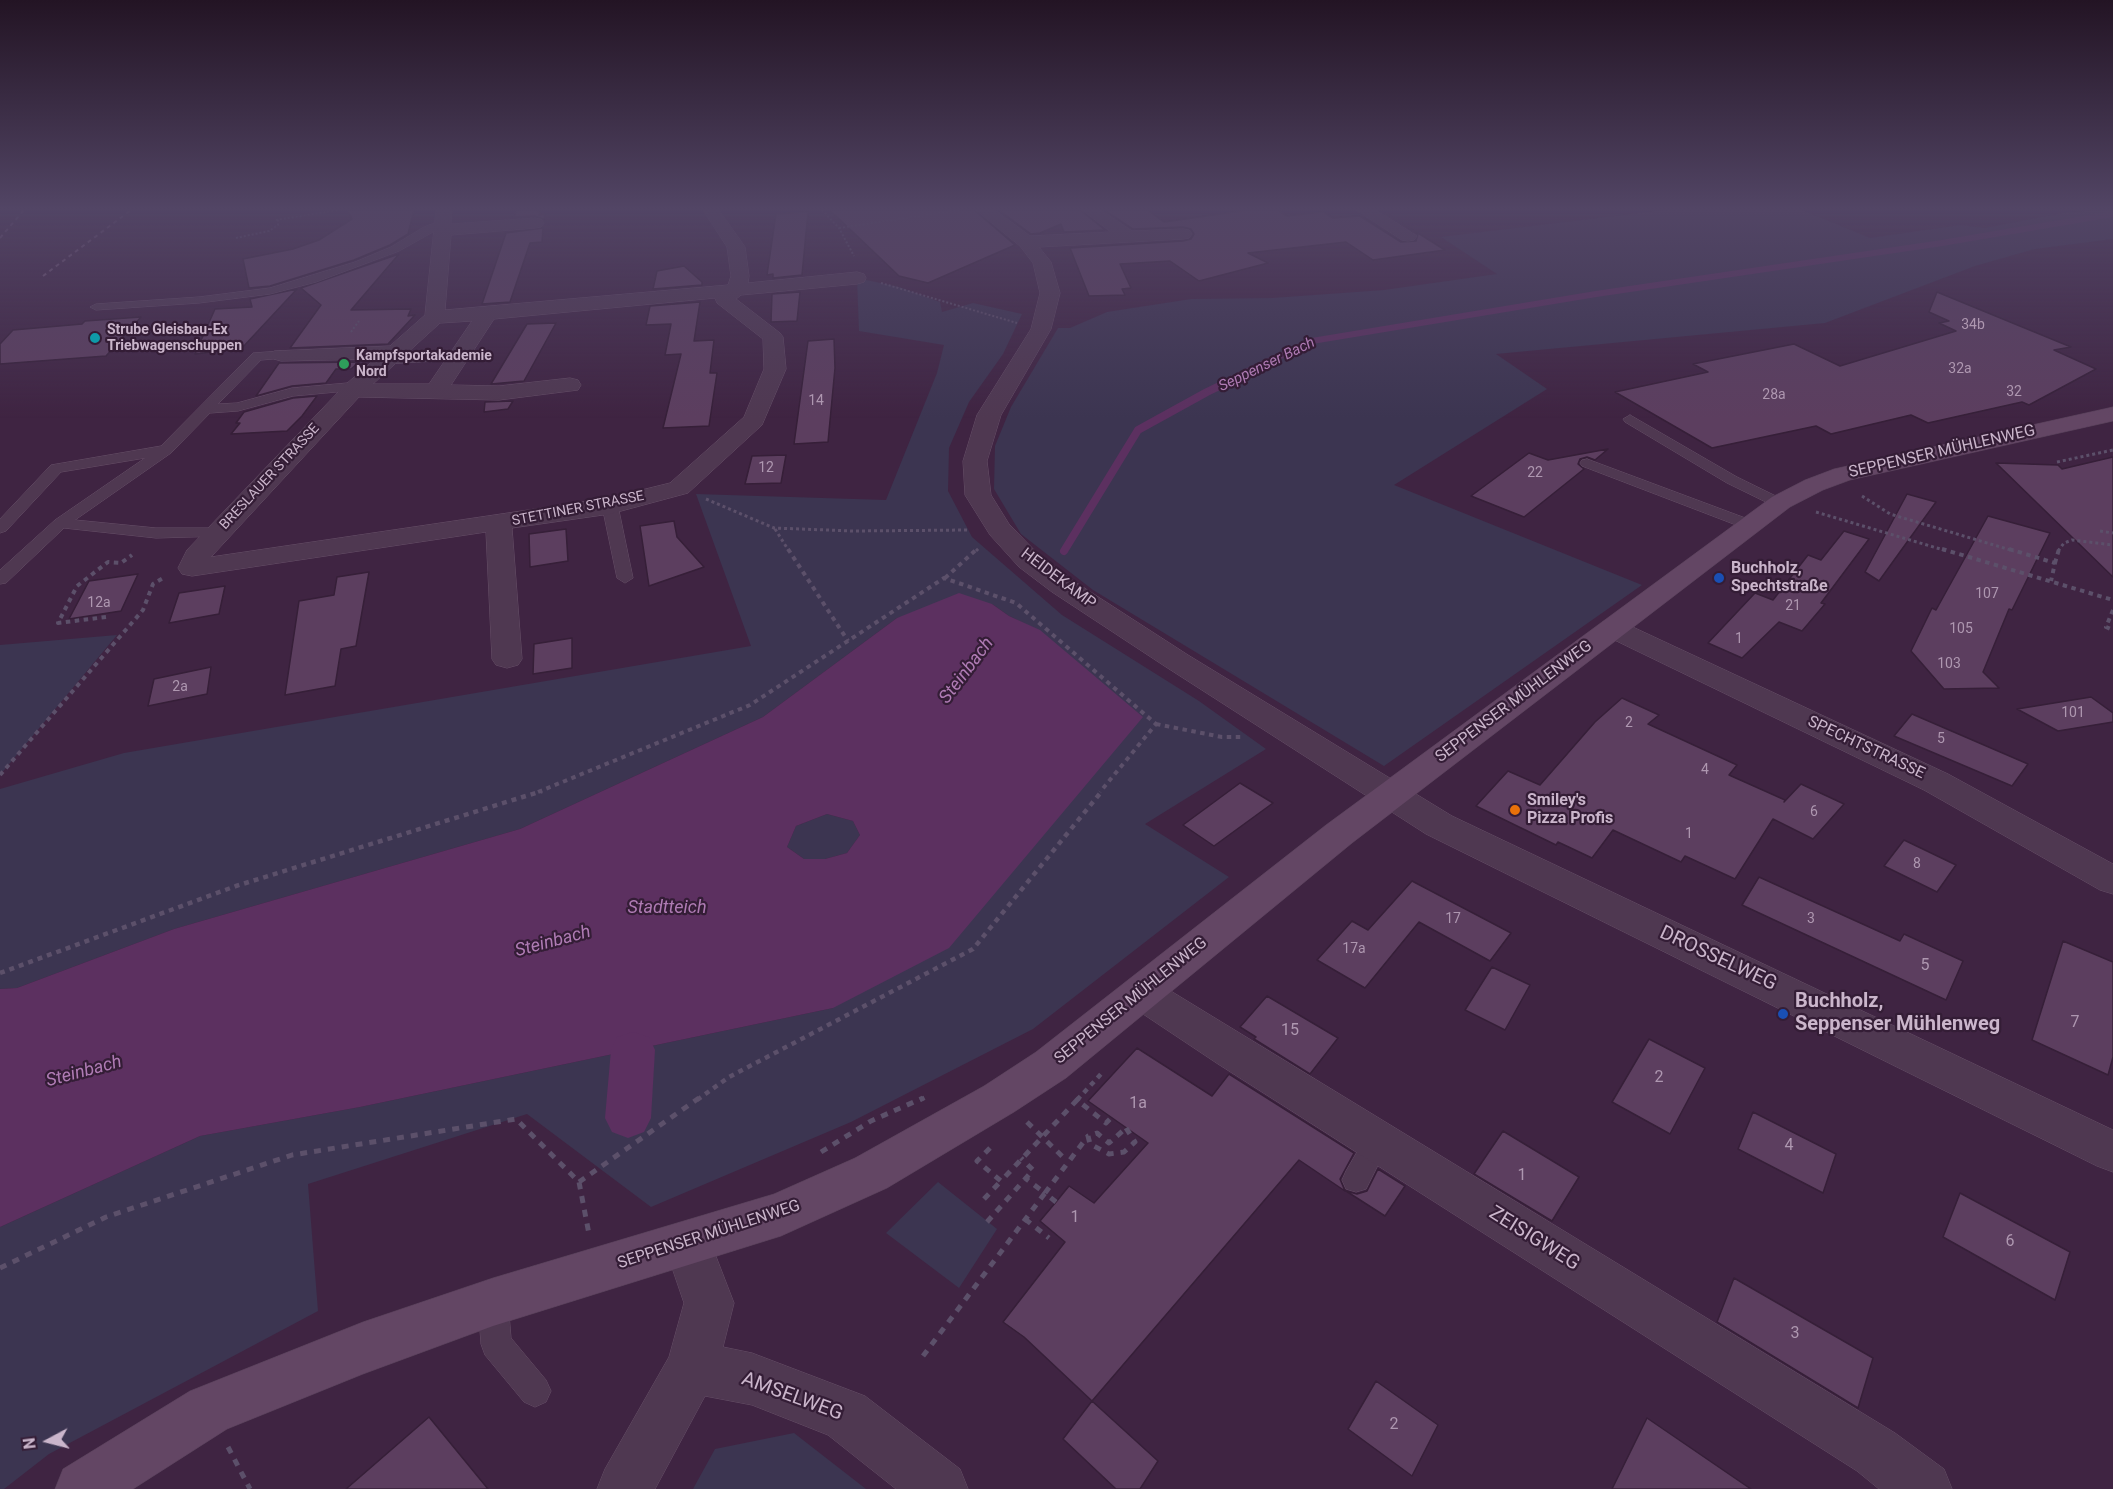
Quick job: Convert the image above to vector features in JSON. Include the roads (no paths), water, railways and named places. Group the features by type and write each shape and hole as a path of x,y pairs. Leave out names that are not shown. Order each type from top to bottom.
{"street":[{"path":"439,279 435,317 841,279"},
{"path":"737,289 739,279"},
{"name":"HEIDEKAMP","path":"1047,279 1050,293 1041,329 989,415 975,461 978,495 999,529 1029,561 1062,586 1390,795"},
{"name":"STETTINER STRASSE","path":"192,568 610,506 679,488 754,420 775,369 773,337 724,299 737,289"},
{"path":"436,391 487,314"},
{"name":"BRESLAUER STRASSE","path":"192,568 197,556 356,388 435,317"},
{"path":"281,355 390,356"},
{"path":"356,388 499,393 570,385"},
{"name":"SEPPENSER MÜHLENWEG","path":"83,1489 209,1410 363,1348 493,1302 781,1214 871,1173 999,1100 1051,1065 1390,795 1780,502 1843,474 2113,414"},
{"name":"STETTINER STRASSE","path":"499,524 507,659"},
{"name":"SPECHTSTRASSE","path":"1612,628 1936,782 2113,880"},
{"name":"DROSSELWEG","path":"1390,795 1460,836 1791,994 2113,1152"},
{"name":"ZEISIGWEG","path":"1142,993 1366,1161 1876,1452 1924,1489"},
{"path":"625,1489 692,1367 709,1303 688,1244"},
{"name":"AMSELWEG","path":"692,1367 752,1379 846,1415 939,1489"}],"lane":[{"path":"96,307 199,300 270,291 314,279"},
{"path":"0,579 60,523 166,450 258,356 281,355"},
{"path":"390,356 431,358"},
{"path":"206,409 238,407 292,392 356,388"},
{"path":"1630,419 1732,480 1780,502"},
{"path":"0,528 56,468 166,450"},
{"path":"1587,463 1750,525"},
{"path":"610,506 625,578"},
{"path":"60,523 156,533 218,533"},
{"path":"493,1302 496,1344 535,1391"}],"water":[{"name":"Stadtteich","path":"959,593 992,604 1009,616 1040,630 1143,717 949,948 833,1008 360,1107 200,1136 0,1227 0,989 17,988 174,929 520,829 763,717 897,618","holes":["827,814 853,821 860,835 847,853 825,859 804,859 787,847 796,826"]}],"waterway":[{"name":"Seppenser Bach","path":"1272,360 1312,341 1694,279"},
{"name":"Seppenser Bach","path":"1064,551 1138,430 1207,392 1275,359"},
{"path":"628,1118 633,1050"}],"place":[{"name":"Strube Gleisbau-Ex Triebwagenschuppen","path":"95,338"},
{"name":"Kampfsportakademie Nord","path":"344,364"},
{"name":"Buchholz, Spechtstraße","path":"1719,578"},
{"name":"Smiley's Pizza Profis","path":"1515,810"},
{"name":"Buchholz, Seppenser Mühlenweg","path":"1783,1014"}],"water label":[{"name":"Steinbach","path":"967,671"},
{"name":"Steinbach","path":"553,942"},
{"name":"Steinbach","path":"84,1072"}]}
